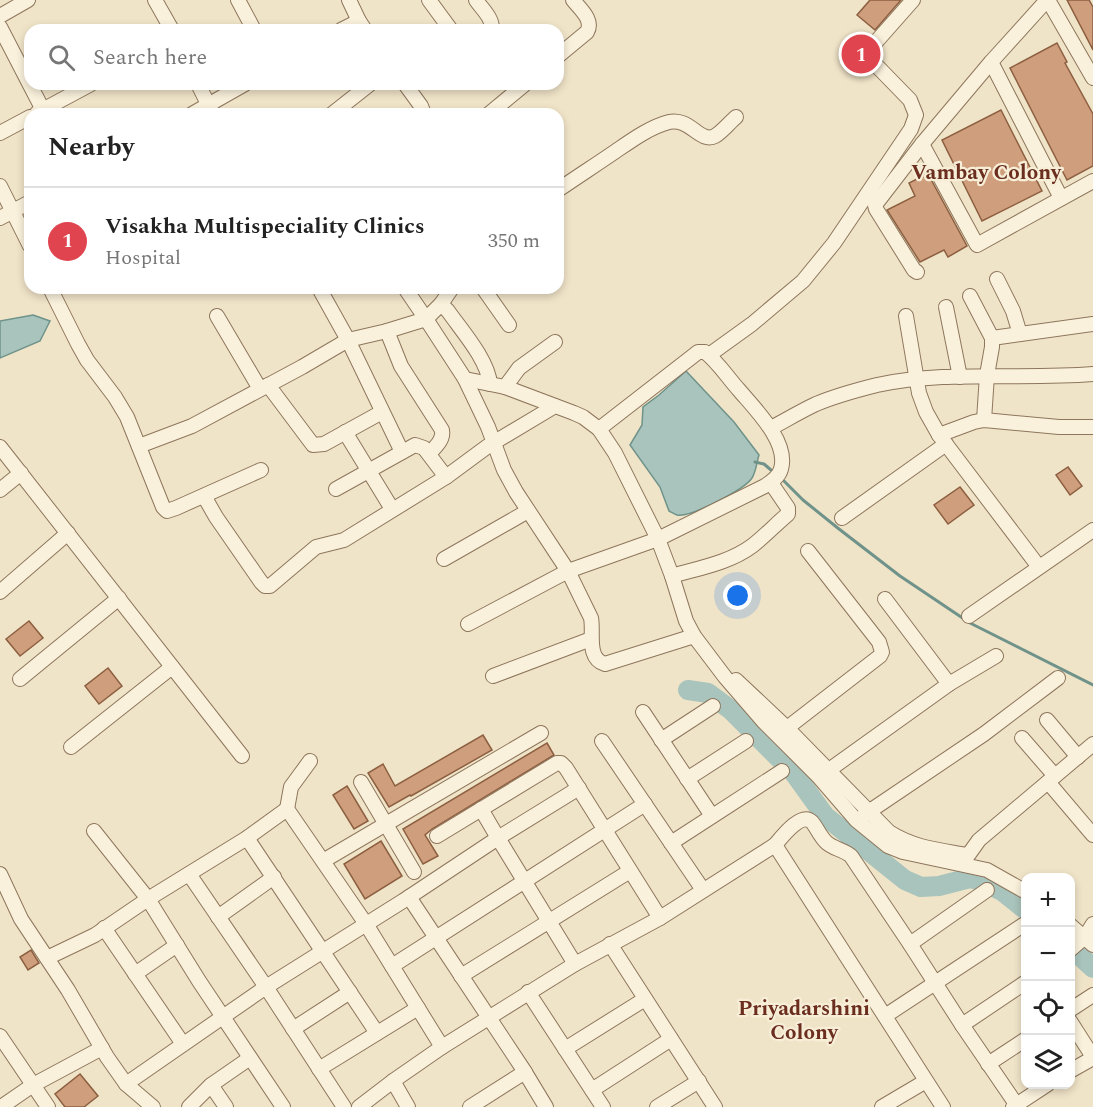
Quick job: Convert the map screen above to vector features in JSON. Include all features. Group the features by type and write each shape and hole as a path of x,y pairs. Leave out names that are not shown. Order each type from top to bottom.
{"street":[{"path":"0,16 28,0"},
{"path":"155,0 169,24"},
{"path":"238,0 251,24"},
{"path":"349,0 361,24"},
{"path":"429,0 447,24"},
{"path":"476,0 492,24"},
{"path":"564,51 590,28 587,18 573,0"},
{"path":"709,355 752,324 803,281 834,243 911,129 916,115 910,100 873,62 871,53 875,43 913,0"},
{"path":"917,272 875,205 922,144 991,62 1048,0 1089,58 1093,78"},
{"path":"0,27 24,79"},
{"path":"991,62 1061,198"},
{"path":"29,90 37,108"},
{"path":"46,108 80,90"},
{"path":"201,90 210,108"},
{"path":"214,108 237,90"},
{"path":"340,108 362,90"},
{"path":"413,90 422,108"},
{"path":"496,108 518,90"},
{"path":"564,186 638,136 669,122 683,122 708,138 718,134 736,117"},
{"path":"0,133 24,120"},
{"path":"922,144 977,244 1093,181"},
{"path":"0,186 24,234"},
{"path":"0,219 24,205"},
{"path":"997,279 1013,311 1020,334"},
{"path":"53,294 82,352 127,417 166,511 261,470"},
{"path":"322,294 348,340 402,452"},
{"path":"409,294 465,379 488,427 504,470 568,571 591,618 591,639 597,660 604,664 694,636"},
{"path":"139,446 192,426 348,340 426,319 448,294"},
{"path":"487,294 509,325"},
{"path":"970,296 992,338 984,420"},
{"path":"441,304 484,363 490,377 490,384"},
{"path":"946,307 960,377"},
{"path":"217,316 264,387 313,445 324,444 382,412"},
{"path":"906,316 916,380 922,402 943,440 1039,567"},
{"path":"992,338 1093,324"},
{"path":"387,331 401,366 442,430 441,440 429,454"},
{"path":"505,387 525,363 555,342"},
{"path":"468,624 568,571 658,539 771,483 781,471 782,459 771,428 705,352 698,352 599,429"},
{"path":"771,428 816,404 879,385 987,375 1027,377 1093,374"},
{"path":"465,379 505,387 583,417 599,429 615,453 658,539 686,621 694,636 725,677 856,820 888,846 903,852 964,860"},
{"path":"204,495 216,517 265,586 270,586 316,547 344,540 446,477 494,442 555,406"},
{"path":"842,518 943,440 974,422 984,420 1093,428"},
{"path":"345,432 393,509"},
{"path":"336,489 415,445 424,448 446,477"},
{"path":"0,447 242,756"},
{"path":"0,490 21,473"},
{"path":"672,576 735,556 752,546 788,514 788,508 771,483"},
{"path":"444,559 528,511"},
{"path":"969,616 1093,530"},
{"path":"0,592 68,534"},
{"path":"787,728 880,656 882,652 879,642 808,551"},
{"path":"20,679 119,598"},
{"path":"885,599 949,684"},
{"path":"493,676 591,639"},
{"path":"829,770 949,684 996,656"},
{"path":"70,747 172,667"},
{"path":"725,677 742,684 890,832 899,838 987,870 1021,889"},
{"path":"856,820 984,734 1058,678"},
{"path":"661,740 713,706"},
{"path":"642,712 712,816"},
{"path":"1047,720 1078,757"},
{"path":"323,861 541,733"},
{"path":"1022,738 1093,835"},
{"path":"602,741 703,890"},
{"path":"687,779 746,741"},
{"path":"964,860 978,840 1092,747"},
{"path":"47,958 104,928 247,838 287,809 291,787 310,761"},
{"path":"437,836 557,763 561,763 660,918"},
{"path":"671,843 782,771"},
{"path":"361,782 414,872"},
{"path":"126,1084 266,987 579,788"},
{"path":"392,966 645,804"},
{"path":"287,809 366,924 442,1047"},
{"path":"481,809 575,963"},
{"path":"359,1107 487,1017 575,963 660,918 775,845 785,832 803,819 811,821 830,846 851,856 1016,1106 1041,1089"},
{"path":"94,831 148,899 199,981 283,1107"},
{"path":"247,838 377,1033"},
{"path":"775,845 944,1107"},
{"path":"461,976 630,871"},
{"path":"0,874 21,919 68,990 102,1048 126,1084 153,1107"},
{"path":"189,874 344,1107"},
{"path":"218,917 274,877"},
{"path":"910,944 987,890"},
{"path":"409,897 546,1107"},
{"path":"1089,941 1093,924"},
{"path":"885,1016 1021,926"},
{"path":"1073,927 1089,941"},
{"path":"104,928 183,1044"},
{"path":"1075,948 1089,941"},
{"path":"610,944 715,1107"},
{"path":"135,974 177,945"},
{"path":"962,1025 1021,985"},
{"path":"293,1029 350,992"},
{"path":"528,992 603,1107"},
{"path":"1075,1007 1093,995"},
{"path":"565,1049 645,999"},
{"path":"319,1069 418,1008"},
{"path":"1075,1028 1093,1058 1075,1069"},
{"path":"0,1036 48,1107"},
{"path":"592,1090 671,1039"},
{"path":"988,1064 1021,1042"},
{"path":"1,1107 33,1085 102,1048"},
{"path":"189,1107 211,1085 250,1058"},
{"path":"470,1107 525,1072"},
{"path":"393,1081 408,1107"},
{"path":"882,1107 926,1081"},
{"path":"657,1107 699,1082"},
{"path":"211,1085 225,1107"}],"water":[{"path":"33,315 50,321 40,341 0,358 0,321"},
{"path":"686,371 734,422 759,455 752,478 739,489 705,508 677,515 669,511 660,487 630,445 642,425 643,407"}],"building":[{"path":"870,0 901,0 875,30 857,15"},
{"path":"1067,0 1089,0 1093,7 1093,50"},
{"path":"1057,43 1067,62 1065,63 1093,114 1093,166 1067,180 1010,68"},
{"path":"1001,110 1042,191 982,221 942,140"},
{"path":"927,172 967,246 948,257 944,250 920,262 887,210 915,196 909,183"},
{"path":"1068,467 1082,486 1070,495 1056,475"},
{"path":"960,487 974,505 948,524 934,505"},
{"path":"29,621 43,638 20,656 6,639"},
{"path":"108,668 122,686 99,704 85,686"},
{"path":"483,735 492,750 389,807 368,773 383,764 395,786"},
{"path":"547,743 554,755 425,835 438,856 423,864 403,829"},
{"path":"347,786 368,821 354,829 333,795"},
{"path":"381,841 402,876 365,899 344,864"},
{"path":"31,950 39,963 28,970 20,957"},
{"path":"80,1074 98,1096 84,1107 65,1107 55,1094"}],"waterway":[{"path":"755,462 764,464 771,470"},
{"path":"784,481 803,500 900,576 970,623 1093,685"},
{"path":"688,690 708,693 731,710 794,773 825,816 905,880 921,887 939,886 970,878 1002,891 1021,906"},
{"path":"1079,955 1093,968"}],"place":[{"name":"Visakha Multispeciality Clinics","path":"861,54"}],"district":[{"name":"Vambay Colony","path":"986,173"},
{"name":"Priyadarshini Colony","path":"804,1021"}]}
